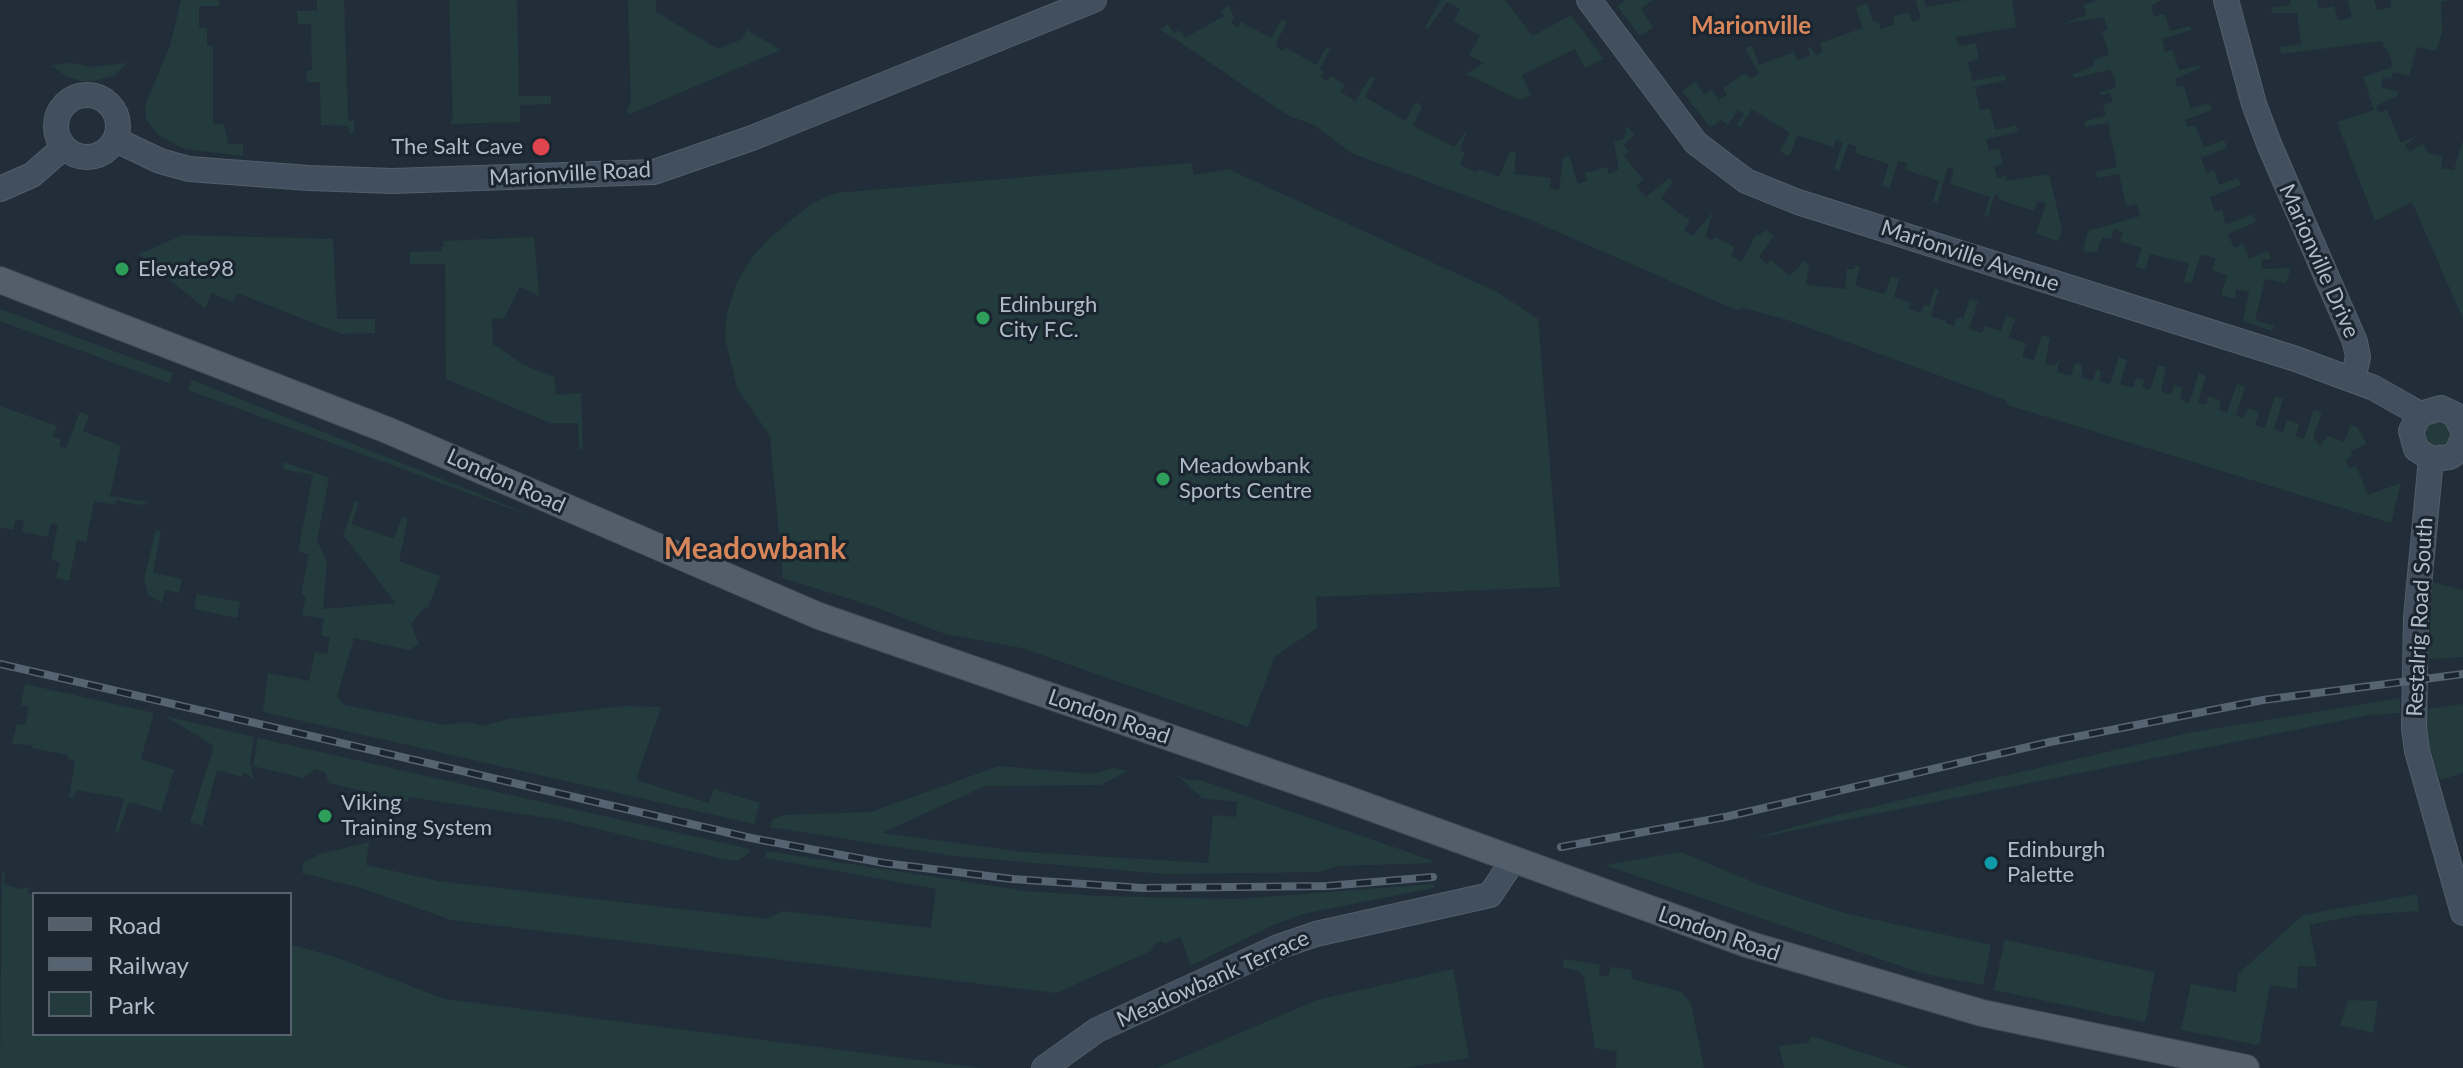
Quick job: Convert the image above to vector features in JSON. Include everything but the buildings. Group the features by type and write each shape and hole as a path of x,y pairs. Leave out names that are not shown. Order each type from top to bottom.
{"main road":[{"name":"London Road","path":"0,280 387,430 808,612 1514,859 1548,874 1747,944 1910,994 2246,1068"}],"street":[{"name":"Marionville Road","path":"116,140 160,161 189,169 273,176 392,181 646,173 752,138 1094,0"},
{"name":"Marionville Avenue","path":"1589,0 1696,143 1746,181 1798,202 2353,379 2420,414"},
{"name":"Marionville Drive","path":"2226,0 2238,50 2269,144 2355,342 2358,357 2353,379"},
{"path":"91,94 110,103 119,121 116,140 98,156 74,154 64,147 57,133 57,116 66,103 80,95 91,94"},
{"path":"0,189 32,175 64,147"},
{"path":"2463,430 2459,419 2447,410 2433,408 2420,414 2411,431 2412,440 2423,456 2431,459 2450,457 2457,452 2463,438"},
{"name":"Restalrig Road South","path":"2431,459 2416,617 2414,728 2463,913"},
{"name":"Meadowbank Terrace","path":"1044,1068 1097,1030 1278,947 1316,934 1475,901 1490,895 1514,859"}],"green space":[{"path":"181,0 219,0 219,6 199,6 199,28 207,28 207,45 213,46 213,124 224,124 228,144 243,144 243,156 184,149 157,134 146,119 145,105 170,46"},
{"path":"317,0 344,0 348,121 354,121 354,133 349,133 349,126 321,125 320,82 307,82 306,71 312,70 311,24 298,24 297,11 317,11"},
{"path":"449,0 517,0 519,96 551,96 551,104 520,105 520,122 450,124 453,118"},
{"path":"628,0 656,0 656,12 718,49 742,39 747,30 781,50 628,115 627,109 631,104"},
{"path":"1441,0 1505,0 1533,36 1571,15 1604,59 1585,68 1575,49 1522,75 1531,95 1520,100 1466,74 1484,63 1469,55 1480,36 1454,21 1460,9 1447,2 1427,30 1425,27"},
{"path":"1626,0 1653,0 1641,9 1653,27 1640,36 1617,6"},
{"path":"1916,0 1924,0 1926,7 1966,0 2012,0 2016,27 1956,37 1959,46 1976,43 1979,59 1968,62 1972,81 2005,75 2006,80 1975,87 1980,110 1990,108 1995,130 2016,125 2018,132 1986,139 1989,151 1999,149 2003,164 1994,166 1997,178 2006,176 2007,181 2049,174 2062,230 2058,241 2036,234 2046,203 2038,201 2034,211 1998,199 1999,195 1995,194 1988,217 1984,216 1990,197 1950,184 1954,169 1948,167 1937,203 1933,201 1939,181 1906,170 1907,163 1898,161 1890,188 1882,185 1889,164 1855,153 1857,146 1848,144 1839,171 1834,169 1843,142 1836,140 1833,147 1797,135 1790,155 1786,155 1780,151 1790,133 1752,109 1740,127 1737,125 1744,114 1738,110 1728,125 1721,120 1710,127 1682,91 1696,82 1704,95 1712,90 1719,100 1727,95 1723,88 1746,73 1751,79 1759,74 1745,48 1752,46 1759,65 1794,52 1798,60 1810,56 1808,48 1811,47 1816,56 1823,52 1820,43 1863,28 1856,8 1861,5 1867,3 1873,22 1878,22 1881,29 1895,24 1893,17 1908,12 1912,22 1921,19"},
{"path":"2100,0 2161,0 2151,6 2154,16 2165,14 2170,31 2190,26 2191,30 2162,39 2165,52 2173,50 2179,70 2199,65 2200,68 2175,79 2177,87 2184,86 2190,108 2210,103 2212,110 2185,120 2187,127 2195,125 2204,147 2224,140 2227,148 2201,158 2206,173 2214,170 2219,185 2238,178 2241,185 2210,197 2215,212 2222,210 2225,225 2252,214 2256,222 2228,234 2234,248 2243,244 2249,259 2268,251 2271,259 2261,260 2262,269 2291,268 2286,283 2265,279 2255,320 2274,326 2272,331 2243,321 2249,292 2236,289 2235,299 2221,295 2227,275 2212,270 2216,258 2201,254 2191,284 2184,282 2189,263 2150,254 2145,270 2136,267 2142,248 2120,241 2123,232 2114,229 2111,239 2102,237 2097,252 2083,251 2088,231 2140,216 2137,204 2126,206 2119,174 2098,178 2096,172 2117,167 2108,123 2086,127 2085,121 2106,116 2103,105 2113,102 2110,93 2101,95 2100,92 2115,88 2116,81 2110,70 2074,78 2073,74 2094,66 2093,60 2109,55 2102,31 2107,30 2104,17 2062,24 2086,15 2084,4"},
{"path":"2290,0 2317,0 2319,9 2334,6 2338,21 2352,17 2348,0 2374,0 2377,10 2392,7 2390,0 2451,0 2441,2 2442,33 2436,51 2417,47 2409,76 2393,72 2391,79 2383,77 2381,87 2398,92 2397,96 2376,106 2379,113 2387,110 2401,143 2418,135 2405,145 2410,152 2423,143 2428,153 2443,156 2441,168 2454,170 2463,141 2463,319 2412,202 2375,221 2337,122 2374,110 2363,77 2393,67 2390,55 2381,41 2281,54 2280,47 2301,44 2297,13 2272,13 2271,8 2290,5"},
{"path":"1229,6 1234,17 1231,23 1238,27 1241,22 1271,38 1282,19 1285,21 1287,23 1276,42 1278,48 1283,51 1285,47 1316,65 1327,47 1330,48 1320,69 1324,72 1321,77 1327,81 1331,76 1345,85 1341,92 1355,101 1371,76 1375,78 1365,97 1405,121 1416,102 1422,106 1413,126 1454,147 1467,130 1460,150 1465,153 1460,165 1476,172 1478,169 1499,177 1510,152 1516,153 1514,174 1551,178 1550,189 1559,190 1563,158 1569,155 1578,184 1587,181 1585,173 1607,167 1609,174 1619,170 1614,142 1624,139 1627,126 1635,135 1623,145 1629,152 1624,156 1643,179 1636,186 1646,197 1669,178 1673,182 1661,199 1690,221 1684,230 1692,236 1713,212 1705,237 1711,240 1716,237 1735,247 1731,256 1742,262 1756,234 1760,236 1766,230 1774,236 1759,257 1767,264 1771,260 1790,276 1804,261 1809,264 1806,285 1845,289 1847,269 1860,266 1855,286 1885,294 1891,276 1899,279 1894,297 1910,303 1909,309 1921,313 1924,305 1929,306 1935,288 1939,290 1931,316 1944,321 1948,314 1945,323 1954,326 1957,317 1963,319 1970,299 1978,302 1969,329 1982,333 1985,326 2001,331 2006,316 2015,319 2009,338 2026,343 2022,357 2034,360 2042,335 2050,338 2045,363 2054,366 2060,359 2057,372 2071,376 2075,363 2083,365 2081,377 2092,381 2097,370 2101,371 2099,381 2110,384 2119,357 2127,360 2120,384 2133,388 2136,378 2144,380 2142,388 2150,390 2158,365 2166,367 2161,391 2171,395 2174,385 2183,388 2180,399 2189,403 2199,373 2206,376 2198,403 2206,405 2209,396 2221,400 2219,410 2227,413 2237,384 2245,387 2236,416 2244,418 2248,408 2259,412 2255,425 2265,428 2275,396 2283,399 2274,429 2283,432 2287,420 2299,424 2296,436 2304,439 2314,409 2322,412 2313,438 2320,445 2328,436 2344,442 2351,425 2357,427 2367,444 2351,451 2352,455 2345,461 2349,468 2356,466 2368,495 2401,483 2391,523 2008,405 2005,400 1785,319 1742,308 1736,310 1531,220 1351,153 1314,125 1289,116 1160,29 1168,24 1174,33 1179,30 1185,38 1224,16 1221,10"},
{"path":"72,63 90,67 127,63 113,76 88,82 69,78 51,65"},
{"name":"Meadowbank Sports Centre","path":"1192,163 1194,175 1228,169 1497,292 1538,319 1560,587 1316,597 1317,628 1275,656 1248,727 1022,648 945,634 875,607 783,578 770,436 737,388 725,338 727,314 736,284 753,256 772,236 811,204 835,193"},
{"path":"183,235 333,239 337,319 375,319 375,333 342,334 237,293 233,302 211,293 205,309 139,254"},
{"path":"534,237 539,296 520,287 504,318 492,319 493,344 524,365 554,377 556,395 581,393 583,449 579,449 578,423 550,423 446,379 445,264 410,264 410,252 442,251 444,241"},
{"path":"0,309 173,373 169,383 0,321"},
{"path":"192,380 477,493 533,517 188,390"},
{"path":"0,406 57,426 53,437 61,440 59,446 66,448 80,412 89,415 83,431 121,446 110,496 149,502 141,505 116,500 115,505 94,501 86,542 77,540 69,581 56,578 60,562 51,560 58,524 51,523 48,537 22,532 24,521 16,519 13,530 0,527"},
{"path":"2445,420 2453,433 2447,446 2428,448 2420,430 2426,422"},
{"path":"284,462 329,478 317,541 327,561 323,609 396,603 343,535 355,501 359,502 352,524 394,539 402,517 408,519 399,561 440,576 428,608 425,607 411,624 419,644 409,650 354,638 337,696 344,705 444,725 467,722 482,726 509,719 624,706 661,707 636,780 709,803 714,789 760,803 754,824 263,712 268,673 309,681 315,652 327,654 330,638 321,635 324,619 302,615 306,596 301,594 309,554 298,552 313,475 283,469"},
{"path":"156,530 161,532 153,573 182,579 179,593 165,590 162,603 148,594 144,579"},
{"path":"2432,582 2463,590 2463,657 2429,659"},
{"path":"197,594 240,602 237,618 194,609"},
{"path":"25,684 154,713 141,759 174,770 161,811 129,802 118,833 115,832 124,798 76,790 73,799 69,797 75,761 68,759 68,755 32,748 32,745 12,744 17,724 25,725 29,707 21,705"},
{"path":"2400,698 2400,713 2370,715 1751,839 1837,815 2188,733"},
{"path":"2463,704 2463,773 2440,780 2427,741 2427,709"},
{"path":"165,716 254,737 250,762 253,777 259,782 244,773 242,777 217,770 202,826 190,822 214,746"},
{"path":"258,738 750,849 737,861 556,819 409,797 408,802 329,783 325,772 316,769 303,778 253,766"},
{"path":"999,766 1093,774 1114,768 1128,771 1101,785 985,786 882,833 1024,852 1208,863 1213,815 1236,817 1237,802 1202,798 1178,776 1192,781 1197,779 1431,860 1431,863 1337,866 1320,872 1165,874 954,856 770,827 773,819 784,815 871,812"},
{"path":"369,842 366,865 438,881 768,919 782,911 931,928 936,889 765,858 766,851 1026,891 1100,896 1237,899 1434,884 1434,888 1303,914 1271,926 1190,966 1181,937 1164,944 1162,941 1152,946 1153,950 1056,993 451,920 361,888 302,873 303,863 320,854"},
{"path":"1681,852 1760,885 1844,913 1991,945 1983,985 1921,973 1605,865"},
{"path":"2,872 5,873 4,884 19,889 29,887 28,893 32,894 32,1036 292,1036 292,945 338,958 444,999 981,1068 0,1068"},
{"path":"2417,894 2419,911 2358,915 2309,925 2317,967 2298,966 2297,989 2270,985 2259,1045 2181,1030 2191,984 2236,992 2238,974 2303,915"},
{"path":"2005,940 2155,972 2145,1022 1994,990"},
{"path":"1564,959 1600,965 1599,975 1608,977 1611,967 1631,970 1632,979 1682,992 1691,1004 1704,1068 1616,1068 1617,1051 1595,1048 1584,978 1579,971 1563,967"},
{"path":"1453,969 1469,1058 1404,1068 1157,1068 1317,1000"},
{"path":"2348,1000 2378,1001 2373,1033 2340,1025"},
{"path":"1812,1036 1911,1068 1784,1068 1779,1046 1808,1043"}],"railway":[{"path":"0,664 751,838 884,863 1012,879 1142,888 1327,886 1433,877"},
{"path":"1561,847 1725,817 2050,742 2263,700 2463,674"}],"place":[{"name":"The Salt Cave","path":"541,147"},
{"name":"Elevate98","path":"122,269"},
{"name":"Edinburgh City F.C.","path":"983,318"},
{"name":"Meadowbank Sports Centre","path":"1163,479"},
{"name":"Viking Training System","path":"325,816"},
{"name":"Edinburgh Palette","path":"1991,863"}],"district":[{"name":"Marionville","path":"1751,26"},
{"name":"Meadowbank","path":"755,549"}]}
